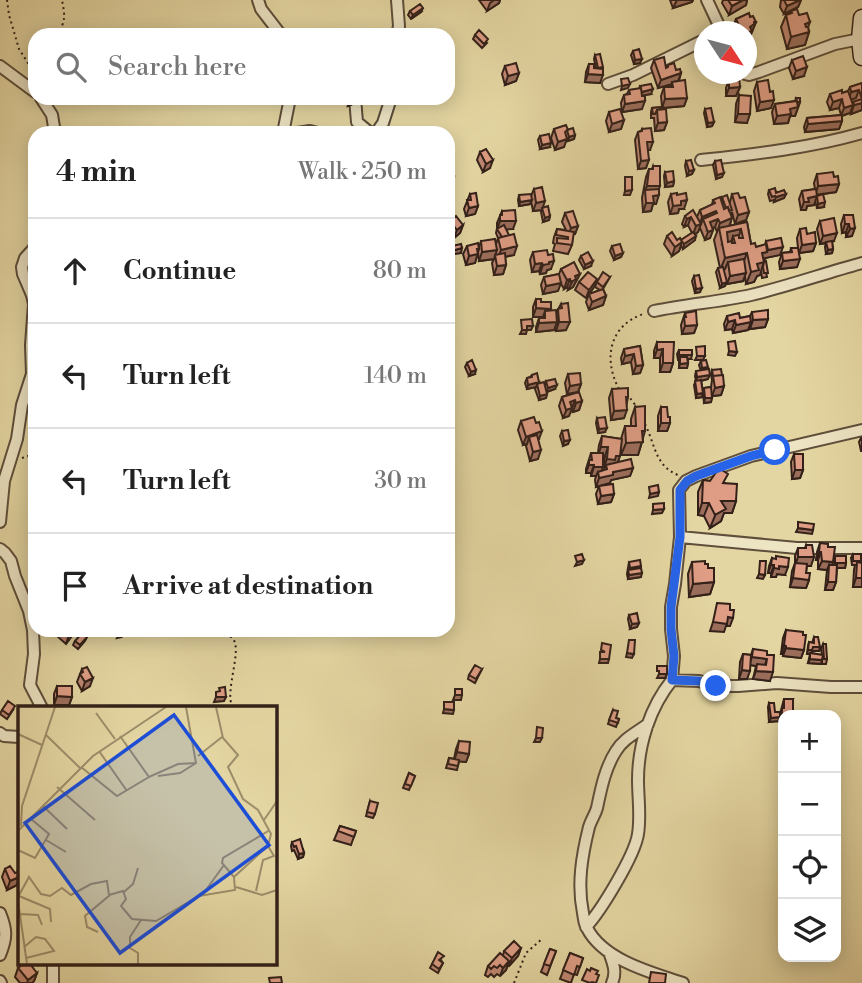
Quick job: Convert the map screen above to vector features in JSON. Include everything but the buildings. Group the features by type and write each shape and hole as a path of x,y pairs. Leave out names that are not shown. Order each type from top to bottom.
{"main road":[{"path":"862,18 862,57"}],"street":[{"path":"258,0 261,9 276,28"},
{"path":"397,0 399,28"},
{"path":"707,0 717,21"},
{"path":"757,73 835,44 860,39"},
{"path":"608,84 694,45"},
{"path":"0,66 28,87"},
{"path":"46,105 52,115 54,126"},
{"path":"283,126 288,105"},
{"path":"356,105 357,121 362,126"},
{"path":"380,126 389,105"},
{"path":"701,160 805,146 862,133"},
{"path":"28,254 22,267 28,286"},
{"path":"654,311 753,294 862,263"},
{"path":"0,522 4,481 17,439 28,386"},
{"path":"586,927 605,901 635,847 640,817 640,754 648,724 661,693 672,680 674,656 671,607 680,537 680,490 687,481 696,476 751,456 862,430"},
{"path":"680,537 797,548 862,548"},
{"path":"0,549 11,561 28,608"},
{"path":"33,637 30,684 41,706"},
{"path":"672,680 738,687 777,683 862,687"},
{"path":"648,724 623,741 614,754 590,824 580,879 580,897 586,927 608,952 632,965 683,983"},
{"path":"0,733 18,737"},
{"path":"0,913 6,929 0,955"},
{"path":"608,952 614,965 615,976 612,983"},
{"path":"53,965 53,983"}],"path":[{"path":"8,0 9,15 19,49 28,63"},
{"path":"62,0 65,17 62,28"},
{"path":"637,407 628,395 619,389 614,379 611,366 612,342 626,322 654,311"},
{"path":"644,421 659,461 666,469 676,475 696,476"},
{"path":"11,459 28,456"},
{"path":"231,637 237,646 229,693 232,706"},
{"path":"514,983 526,953 543,938"}],"route":[{"path":"716,686 699,681 672,680 674,656 671,607 680,537 680,490 687,481 696,476 775,450"}]}
